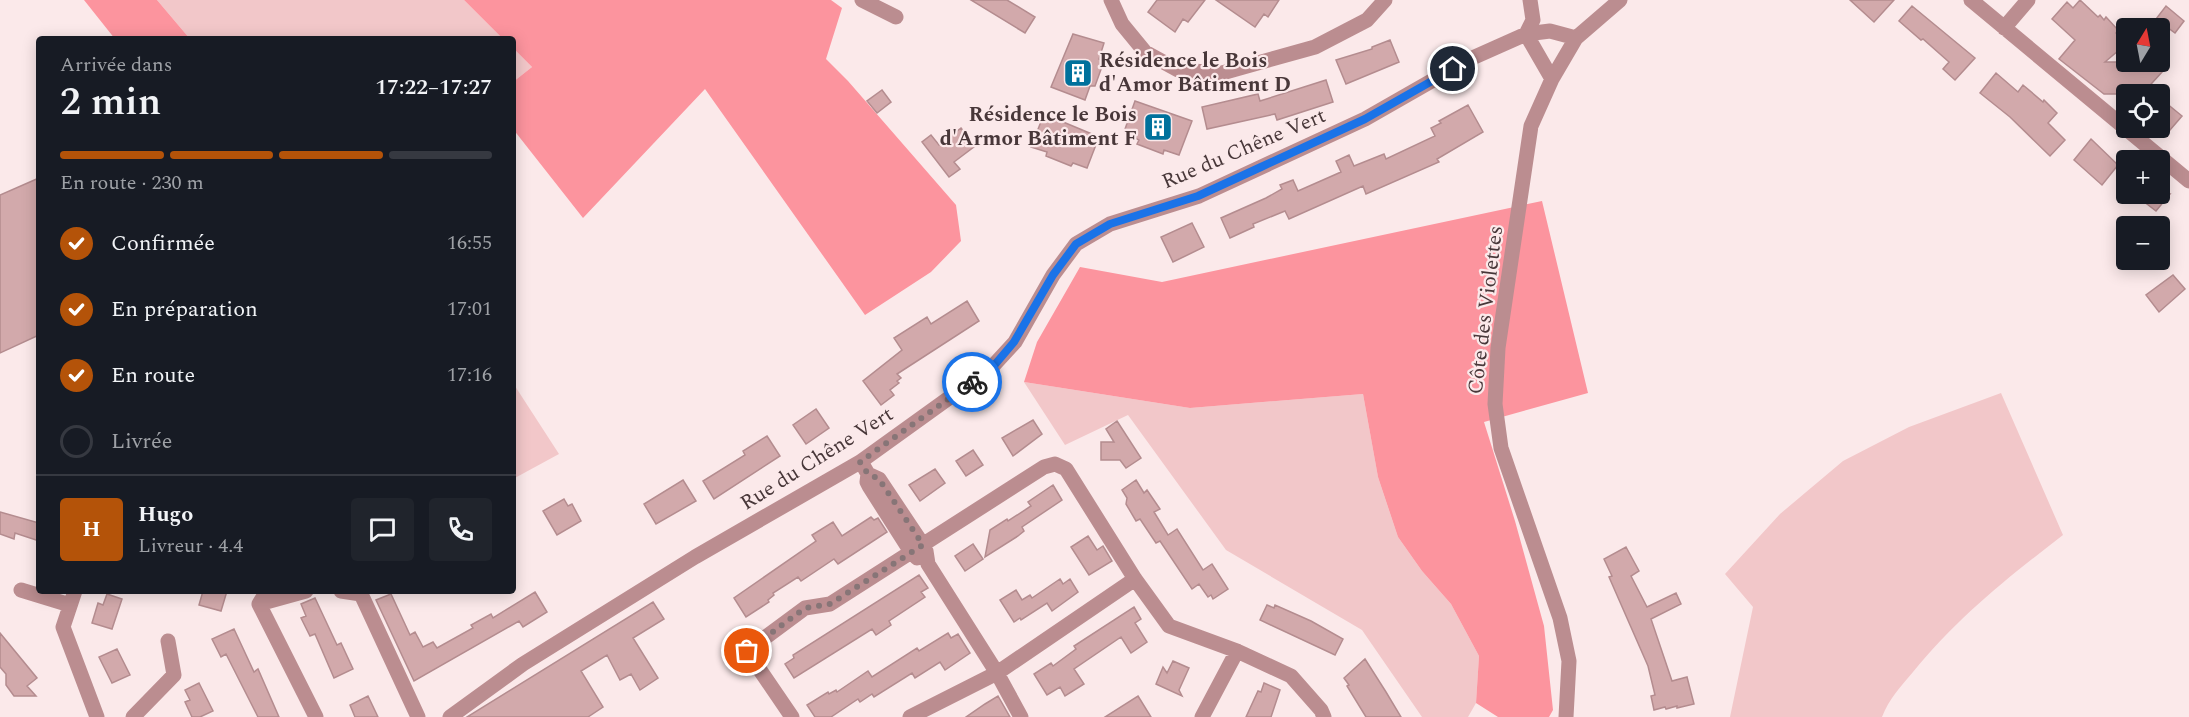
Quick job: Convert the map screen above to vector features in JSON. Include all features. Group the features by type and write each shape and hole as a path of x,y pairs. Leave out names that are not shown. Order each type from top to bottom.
{"street":[{"path":"862,0 896,17"},
{"path":"1111,0 1122,24 1145,52 1178,70 1222,73 1315,47 1367,20 1385,0"},
{"path":"1530,0 1533,20 1526,34 1552,80"},
{"name":"Côte des Violettes","path":"1566,717 1569,661 1560,618 1501,448 1495,404 1498,348 1531,126 1552,80 1576,38 1620,0"},
{"path":"1971,0 2189,181"},
{"path":"2004,28 2028,0"},
{"name":"Rue du Chêne Vert","path":"450,717 523,664 695,557 864,468 992,368 1014,342 1053,275 1076,244 1110,224 1198,196 1355,124 1470,59 1526,34 1550,31 1576,38"},
{"path":"792,717 747,651 805,608 830,604 1044,467 1055,464 1066,469 1136,579 1169,626 1237,651 1291,676 1321,710 1324,717"},
{"path":"864,468 869,486 928,564 997,673 1021,717"},
{"path":"910,717 997,673 1136,579"},
{"path":"21,590 36,592"},
{"path":"46,594 72,598 63,627 97,717"},
{"path":"284,594 263,597 316,717"},
{"path":"361,594 418,717"},
{"path":"133,717 174,675 168,641"},
{"path":"1202,717 1237,651"}],"shaded area":[{"path":"84,0 157,0 187,36 113,36"},
{"path":"157,0 464,0 500,36 187,36"},
{"path":"464,0 831,0 842,8 826,59 848,81 956,205 961,241 931,272 865,315 705,89 583,218 516,133 516,80 532,67 516,51 516,36 500,36"},
{"path":"516,51 532,67 516,80"},
{"path":"1542,201 1588,393 1484,422 1515,521 1544,626 1553,710 1549,717 1498,717 1476,703 1479,656 1451,604 1422,571 1398,537 1378,477 1363,394 1190,408 1024,382 1037,342 1080,267 1162,282"},
{"path":"1024,382 1190,408 1363,394 1378,477 1398,537 1422,571 1451,604 1479,656 1476,703 1468,717 1422,717 1362,630 1226,550 1128,415 1065,445"},
{"path":"516,388 559,454 516,477"},
{"path":"2001,393 2063,535 2003,583 1948,633 1900,688 1882,717 1730,717 1753,607 1725,574 1780,514 1843,461 1909,427"}],"building":[{"path":"971,0 1007,0 1035,17 1025,33"},
{"path":"1157,0 1205,0 1188,22 1183,19 1175,32 1148,12"},
{"path":"1216,0 1279,0 1268,17 1264,14 1255,27"},
{"path":"1850,0 1894,0 1874,22"},
{"path":"2080,0 2098,17 2100,15 2104,20 2106,17 2116,28 2116,53 2105,62 2116,62 2116,72 2162,72 2151,84 2116,84 2116,94 2104,94 2059,59 2075,40 2052,19 2067,2 2073,8"},
{"path":"1912,6 1975,58 1955,80 1943,69 1949,62 1899,21"},
{"path":"2166,6 2184,21 2175,33 2170,29 2170,18 2157,18"},
{"name":"Résidence le Bois d'Amor Bâtiment D","path":"1073,34 1104,43 1099,59 1104,61 1095,86 1090,86 1085,100 1051,87"},
{"path":"1390,40 1399,62 1346,84 1336,60 1372,49"},
{"path":"1996,73 2018,92 2023,85 2057,113 2048,123 2065,140 2050,156 2010,117 1980,93"},
{"path":"1326,80 1333,102 1277,120 1275,114 1207,129 1202,107 1258,94 1260,101"},
{"path":"882,90 891,102 877,113 867,101"},
{"name":"Résidence le Bois d'Armor Bâtiment F","path":"1135,101 1192,121 1179,155 1164,150 1163,154 1137,144 1139,140 1124,132"},
{"path":"1468,105 1483,132 1437,159 1439,162 1366,194 1363,186 1289,219 1285,211 1253,224 1254,227 1230,238 1221,218 1266,198 1282,189 1280,185 1293,180 1298,191 1341,172 1336,161 1349,155 1354,166 1384,154 1386,159 1435,136 1431,128"},
{"path":"2170,106 2182,116 2170,130"},
{"path":"1044,114 1099,137 1087,168 1073,163 1071,166 1046,156 1047,152 1031,147"},
{"path":"961,128 975,146 954,162 960,169 949,177 922,142 931,135 939,145"},
{"path":"2091,139 2116,163 2116,168 2102,185 2074,160"},
{"path":"36,179 36,336 0,353 0,195"},
{"path":"2147,204 2162,204 2156,211"},
{"path":"1192,223 1204,247 1173,262 1161,237"},
{"path":"2173,275 2185,289 2159,312 2146,295"},
{"path":"967,301 979,321 897,374 901,378 897,381 899,383 890,390 894,395 881,405 863,381 902,350 894,338 927,317 931,324"},
{"path":"816,409 829,428 806,444 793,425"},
{"path":"1033,420 1042,434 1013,456 1002,438"},
{"path":"1117,421 1141,458 1126,468 1120,460 1101,460 1101,442 1114,442 1106,429"},
{"path":"767,436 780,456 714,499 703,481 745,455 743,451"},
{"path":"973,450 983,465 966,476 956,461"},
{"path":"935,469 945,483 920,501 909,485"},
{"path":"683,480 696,501 656,524 644,504"},
{"path":"1136,480 1144,493 1147,490 1160,509 1154,512 1168,535 1177,529 1203,570 1212,564 1228,589 1213,599 1211,595 1208,597 1199,584 1192,589 1160,541 1156,543 1140,519 1136,521 1126,504 1127,498 1122,490"},
{"path":"1053,485 1062,500 1022,527 1024,531 1018,536 985,557 990,530 1031,506 1028,502"},
{"path":"564,499 568,506 572,504 581,521 557,535 543,511"},
{"path":"0,512 36,522 36,540 15,533 14,539 0,534"},
{"path":"871,517 874,520 878,518 887,532 838,564 834,559 801,581 798,577 773,593 769,602 746,617 734,598 816,541 812,535 833,522 842,536"},
{"path":"1088,536 1097,550 1103,546 1112,561 1089,575 1071,547"},
{"path":"973,544 983,559 965,571 955,556"},
{"path":"1626,547 1639,571 1631,576 1647,607 1676,593 1681,604 1651,619 1672,681 1687,677 1694,704 1654,710 1651,696 1655,695 1648,666 1609,577 1612,576 1604,559"},
{"path":"919,575 928,588 921,592 925,597 889,621 891,625 876,635 872,629 794,678 785,664 794,658 793,655"},
{"path":"1060,579 1063,584 1070,579 1078,592 1052,611 1047,603 1014,622 1000,600 1016,590 1022,600 1030,595 1032,598"},
{"path":"535,592 547,612 523,627 519,621 414,681 376,600 391,594 410,635 415,632 423,647 433,642 437,648 473,628 471,625 491,614 493,618"},
{"path":"107,594 122,599 112,629 92,623 98,603 103,605"},
{"path":"202,594 226,594 221,611 199,605"},
{"path":"315,598 337,645 341,643 353,669 334,678 315,634 310,636 301,618 306,616 301,604"},
{"path":"653,602 664,619 633,638 658,678 640,690 631,674 620,680 607,655 581,671 603,707 588,717 467,717"},
{"path":"1267,605 1274,608 1275,605 1311,621 1343,639 1335,655 1260,620"},
{"path":"1134,607 1141,619 1135,623 1147,642 1131,653 1121,637 1074,669 1084,684 1065,696 1060,687 1047,695 1034,674 1051,663 1053,666 1076,649 1074,646"},
{"path":"234,629 254,672 258,669 279,717 258,717 226,654 221,657 212,639"},
{"path":"0,633 37,678 27,686 36,696 14,696 6,685 6,674 0,667"},
{"path":"948,633 951,638 958,634 970,653 945,670 940,662 915,678 912,673 874,697 872,694 860,702 858,699 831,717 815,717 807,705 828,692 829,694 836,690 837,692 868,671 872,677 917,648 919,651"},
{"path":"117,649 130,675 112,683 99,657"},
{"path":"1365,659 1401,717 1366,717 1344,678"},
{"path":"1173,661 1189,668 1179,690 1182,696 1156,684 1163,667 1167,673"},
{"path":"199,683 213,711 200,717 192,717 185,702 190,700 185,690"},
{"path":"1264,683 1280,690 1271,717 1246,717 1258,691 1261,692"},
{"path":"368,696 378,717 355,717 350,705"},
{"path":"998,696 1010,717 966,717 985,704"},
{"path":"1138,696 1151,717 1105,717"}],"way so far":[{"path":"747,651 805,608 830,604 923,545 877,476 868,474 860,462 972,382"}],"place":[{"name":"Résidence le Bois d'Amor Bâtiment D","path":"1078,73"},
{"name":"Résidence le Bois d'Armor Bâtiment F","path":"1158,127"}],"route":[{"path":"972,382 992,368 1014,342 1053,275 1076,244 1110,224 1198,196 1365,119 1453,69"}]}
